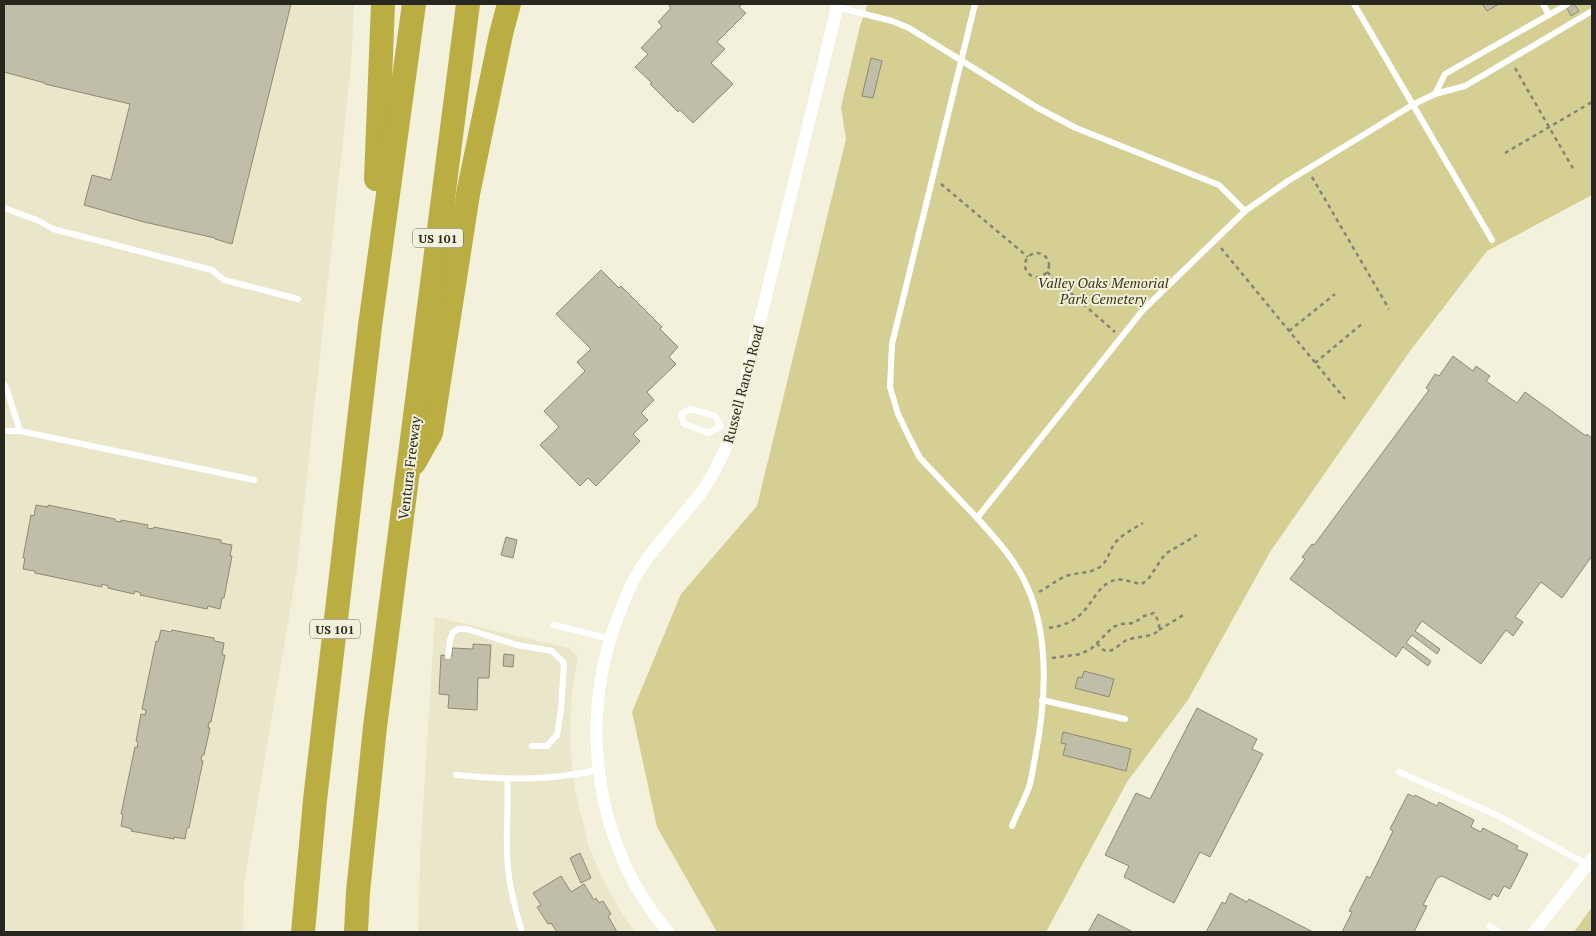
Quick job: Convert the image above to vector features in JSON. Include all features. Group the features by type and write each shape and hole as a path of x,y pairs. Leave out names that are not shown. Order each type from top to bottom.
{"highway":[{"path":"370,326 383,4"},
{"name":"US 101","path":"304,932 315,800 370,326 414,4"},
{"name":"Ventura Freeway","path":"356,932 358,892 375,727 468,4"},
{"path":"408,473 430,433 468,194 509,4"}],"street":[{"name":"Russell Ranch Road","path":"668,932 643,898 623,860 608,818 598,770 596,732 603,665 623,603 637,574 656,547 704,488 721,459 727,428 838,5"},
{"path":"1534,932 1590,862"}],"lane":[{"path":"975,4 960,59 892,344 890,387 898,414 920,458 1010,555 1031,596 1040,629 1044,671 1040,734 1029,786 1012,826"},
{"path":"1354,4 1492,240"},
{"path":"1543,4 1549,15"},
{"path":"1435,94 1445,74 1568,4"},
{"path":"838,5 909,28 1038,108 1076,128 1219,185 1245,211"},
{"path":"977,518 1143,310 1245,211 1308,169 1414,104 1435,94 1465,86 1592,11"},
{"path":"4,208 37,220 53,230 212,270 224,280 298,299"},
{"path":"4,384 20,431"},
{"path":"690,409 715,416 727,428 709,433 684,424 680,414 690,409"},
{"path":"4,431 20,431 254,480"},
{"path":"554,625 610,639"},
{"path":"448,656 450,640 453,632 458,629 517,645 552,651 564,663 561,709 557,734 547,746 532,746"},
{"path":"1042,700 1125,719"},
{"path":"456,775 536,780 598,770"},
{"path":"1399,772 1499,816 1590,862"},
{"path":"507,779 509,877 522,932"},
{"path":"1490,926 1499,932"}],"path":[{"path":"1510,60 1575,172"},
{"path":"1505,153 1592,102"},
{"path":"1308,169 1389,309"},
{"path":"932,177 1028,256"},
{"path":"1215,241 1345,399"},
{"path":"1039,253 1046,256 1049,264 1044,275 1037,277 1026,271 1024,264 1028,256 1039,253"},
{"path":"1047,272 1121,338"},
{"path":"1289,331 1335,294"},
{"path":"1315,363 1364,323"},
{"path":"1031,596 1066,576 1080,572 1093,572 1108,558 1115,544 1128,532 1143,523"},
{"path":"1040,629 1057,627 1073,621 1084,611 1104,586 1113,580 1122,579 1142,584 1149,578 1165,554 1197,535"},
{"path":"1043,658 1081,654 1097,643 1113,627 1134,623 1144,616 1154,613 1160,625 1158,630"},
{"path":"1097,643 1100,648 1106,651 1114,649 1127,640 1150,637 1158,630 1186,614"}],"shaded area":[{"path":"4,4 354,4 351,66 297,569 244,883 243,932 4,932"},
{"path":"435,617 569,648 578,657 572,691 570,726 575,791 589,847 601,876 622,914 635,932 418,932 420,856"}],"green space":[{"name":"Valley Oaks Memorial Park Cemetery","path":"868,4 1592,4 1592,195 1487,251 1410,351 1270,552 1188,700 1127,782 1046,932 717,932 657,827 632,712 681,594 757,506 846,139 841,107 860,26"},
{"path":"1592,907 1592,932 1574,932"}],"building":[{"path":"4,4 291,4 232,244 84,205 92,175 111,180 130,104 45,84 4,72"},
{"path":"671,4 742,4 739,7 746,13 717,42 725,49 711,63 733,84 693,123 680,110 678,112 635,67 648,54 641,48 662,26 658,22 671,8 669,6"},
{"path":"1482,4 1499,4 1487,11"},
{"path":"1574,4 1579,11 1571,16 1567,8"},
{"path":"871,58 882,61 873,98 862,96"},
{"path":"601,270 619,288 621,286 662,327 660,329 678,347 669,357 676,364 647,392 654,400 641,413 648,420 633,434 640,441 596,486 588,478 580,486 540,445 559,427 544,411 585,371 577,362 591,349 556,314"},
{"path":"1453,356 1473,371 1476,366 1490,376 1486,381 1517,403 1525,392 1586,436 1587,434 1592,438 1592,556 1562,598 1541,582 1515,617 1523,622 1513,636 1506,630 1481,664 1422,621 1415,631 1440,649 1437,654 1412,635 1406,643 1431,661 1428,666 1403,647 1396,657 1290,579 1305,559 1302,557 1312,544 1314,545 1429,390 1426,388 1435,374 1439,376"},
{"path":"36,505 48,507 48,505 115,519 115,521 121,522 121,520 148,525 147,528 153,529 154,527 221,540 221,543 232,545 230,556 232,556 220,609 208,606 207,609 140,595 141,593 135,591 134,594 108,588 108,586 102,584 102,587 23,569 25,558 23,558 31,515 34,516"},
{"path":"506,537 517,540 513,558 501,555"},
{"path":"161,630 171,632 172,630 214,638 214,641 224,643 222,655 225,655 211,722 209,722 208,728 210,728 204,755 202,755 201,760 203,761 189,828 187,828 185,839 174,837 174,839 131,831 132,829 121,826 123,815 121,814 135,747 137,748 138,742 136,741 141,714 145,715 146,710 142,709 156,641 158,642"},
{"path":"473,644 491,645 489,678 478,678 477,710 448,708 449,695 439,694 441,655 452,656 452,648 473,649"},
{"path":"504,654 514,655 513,667 503,666"},
{"path":"1084,671 1114,679 1109,697 1075,688 1078,677 1082,678"},
{"path":"1197,708 1257,739 1252,749 1263,754 1210,857 1200,852 1174,903 1124,877 1129,866 1105,855 1136,793 1150,799"},
{"path":"1063,732 1131,749 1126,771 1063,755 1066,744 1061,743"},
{"path":"1408,794 1414,797 1415,795 1437,806 1439,802 1474,820 1471,827 1481,832 1483,828 1518,846 1516,849 1528,854 1510,889 1504,886 1498,897 1493,894 1490,900 1442,876 1437,878 1423,905 1427,906 1414,932 1342,932 1352,912 1349,911 1367,876 1370,878 1393,831 1390,829"},
{"path":"580,853 591,878 581,883 570,858"},
{"path":"561,876 571,892 584,884 594,900 596,898 599,903 603,901 611,914 608,916 617,932 557,932 551,923 548,924 537,907 541,905 533,893"},
{"path":"1230,893 1247,902 1249,899 1313,932 1206,932 1222,902 1225,904"},
{"path":"1098,914 1133,932 1088,932"}]}
